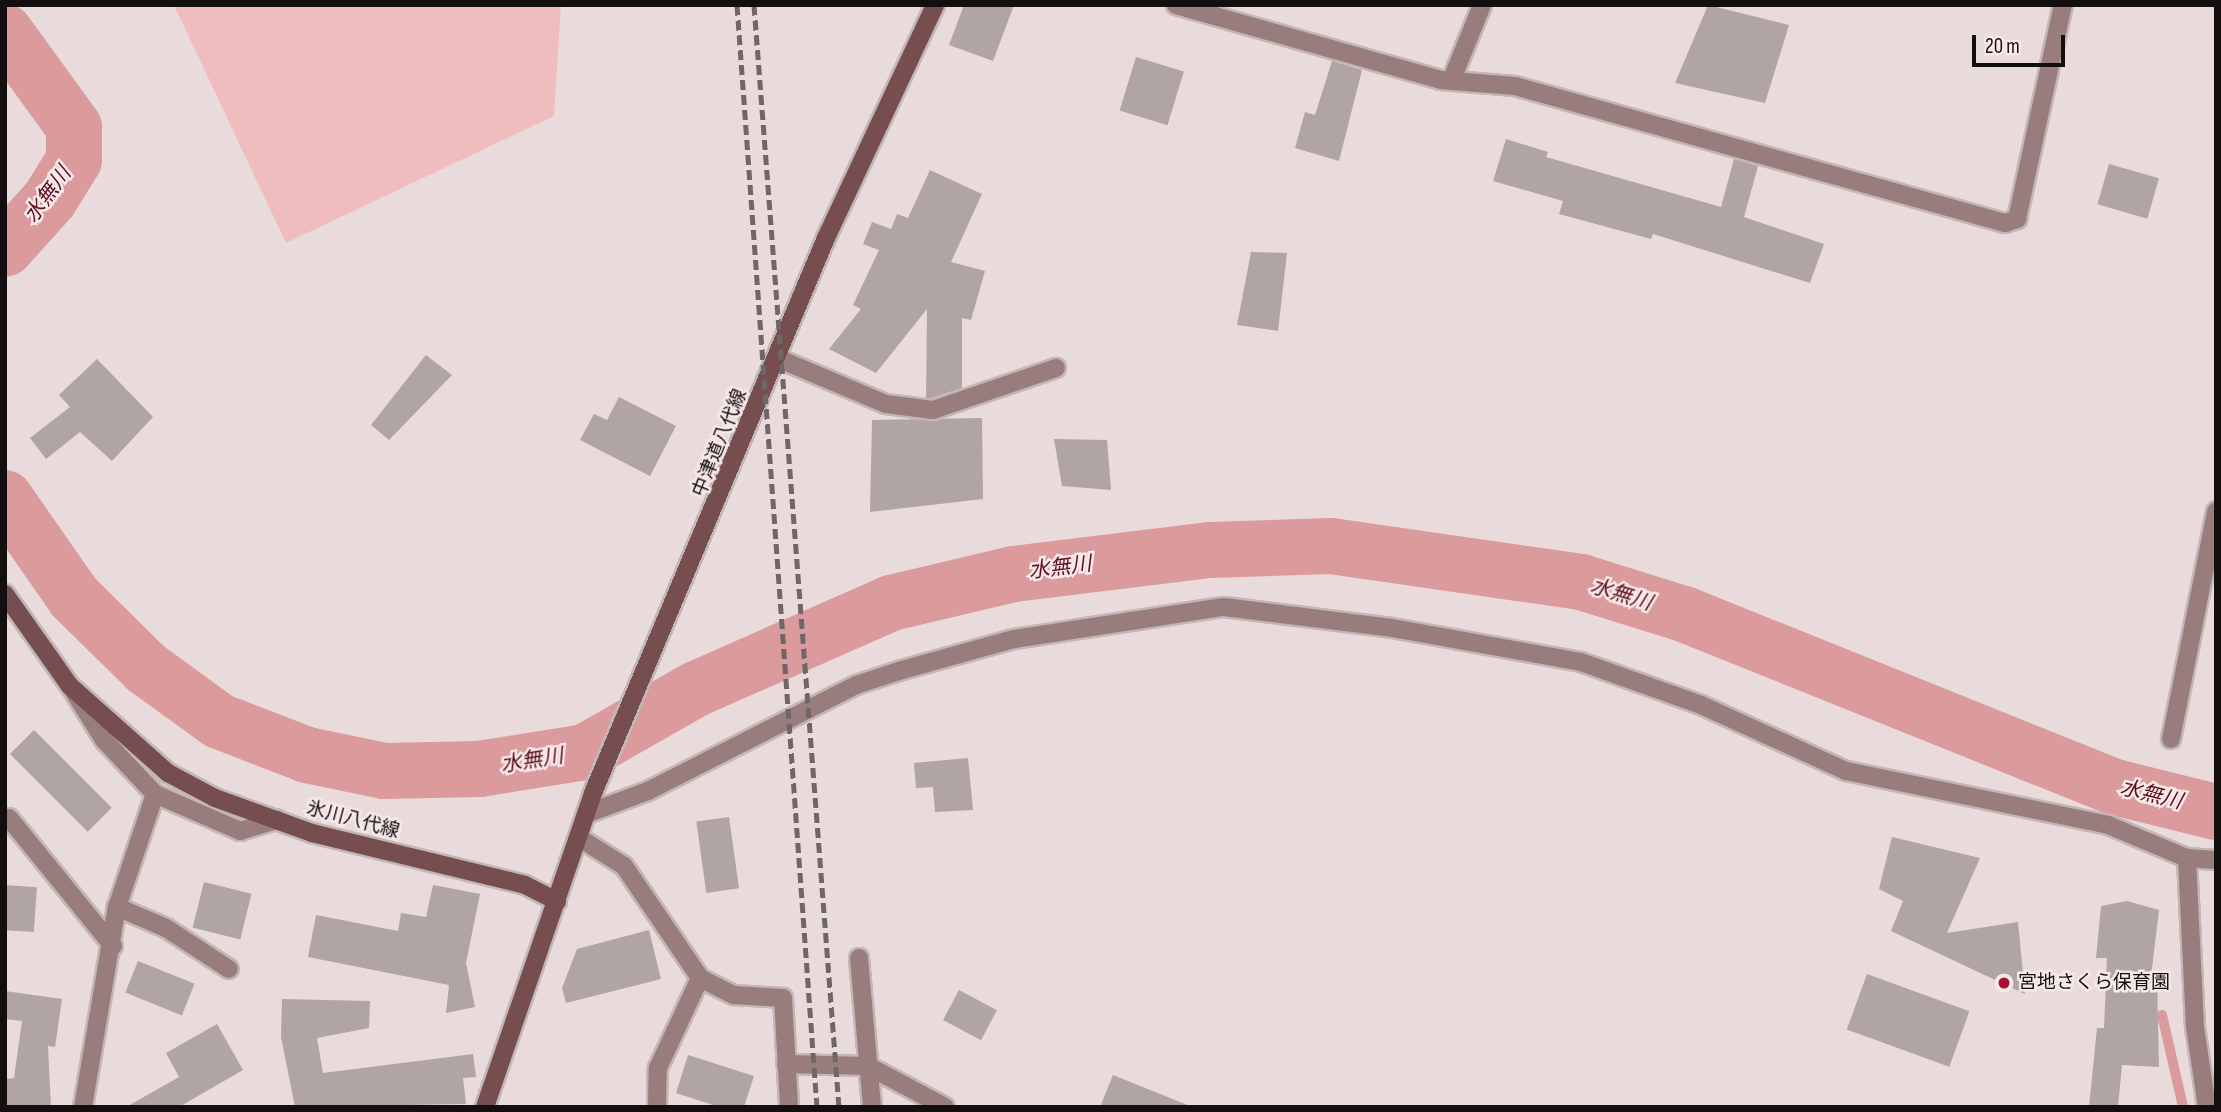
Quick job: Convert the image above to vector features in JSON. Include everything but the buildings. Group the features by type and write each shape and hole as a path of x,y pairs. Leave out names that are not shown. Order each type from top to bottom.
{"main road":[{"name":"中津道八代線","path":"557,901 593,793 650,664 777,358 935,5"},
{"name":"氷川八代線","path":"5,594 70,686 168,773 277,820 525,885 557,901"},
{"path":"485,1107 557,901"}],"street":[{"path":"1176,5 1452,79 1515,86 2005,223 2017,219 2063,5"},
{"path":"1452,79 1482,5"},
{"path":"777,358 886,404 933,410 1056,368"},
{"path":"2171,738 2216,511"},
{"path":"586,814 648,791 890,674 1014,639 1224,607 1392,628 1581,662 1701,705 1846,771 2108,825 2187,858 2216,860"},
{"path":"70,686 104,740 155,794 240,831 277,820"},
{"path":"83,1107 113,946 117,907 155,794"},
{"path":"9,818 113,946"},
{"path":"578,837 624,866 700,978 734,995 783,998 789,1107"},
{"path":"2187,858 2195,1027 2207,1107"},
{"path":"117,907 166,928 229,969"},
{"path":"859,958 872,1107"},
{"path":"657,1107 658,1068 700,978"},
{"path":"786,1065 868,1066 945,1107"}],"shaded area":[{"path":"174,5 561,5 554,116 286,243"}],"waterway":[{"name":"水無川","path":"5,32 74,127 74,160 50,199 5,249"},
{"name":"水無川","path":"5,498 74,597 146,668 219,721 307,755 384,771 479,769 585,752 696,689 891,603 1014,574 1210,550 1331,546 1581,582 1684,614 2115,787 2216,812"},
{"path":"2196,830 2201,810"},
{"path":"2162,1015 2183,1107"}],"railway":[{"path":"737,5 817,1107"},
{"path":"754,5 839,1107"}],"place":[{"name":"宮地さくら保育園","path":"2004,983"}]}
